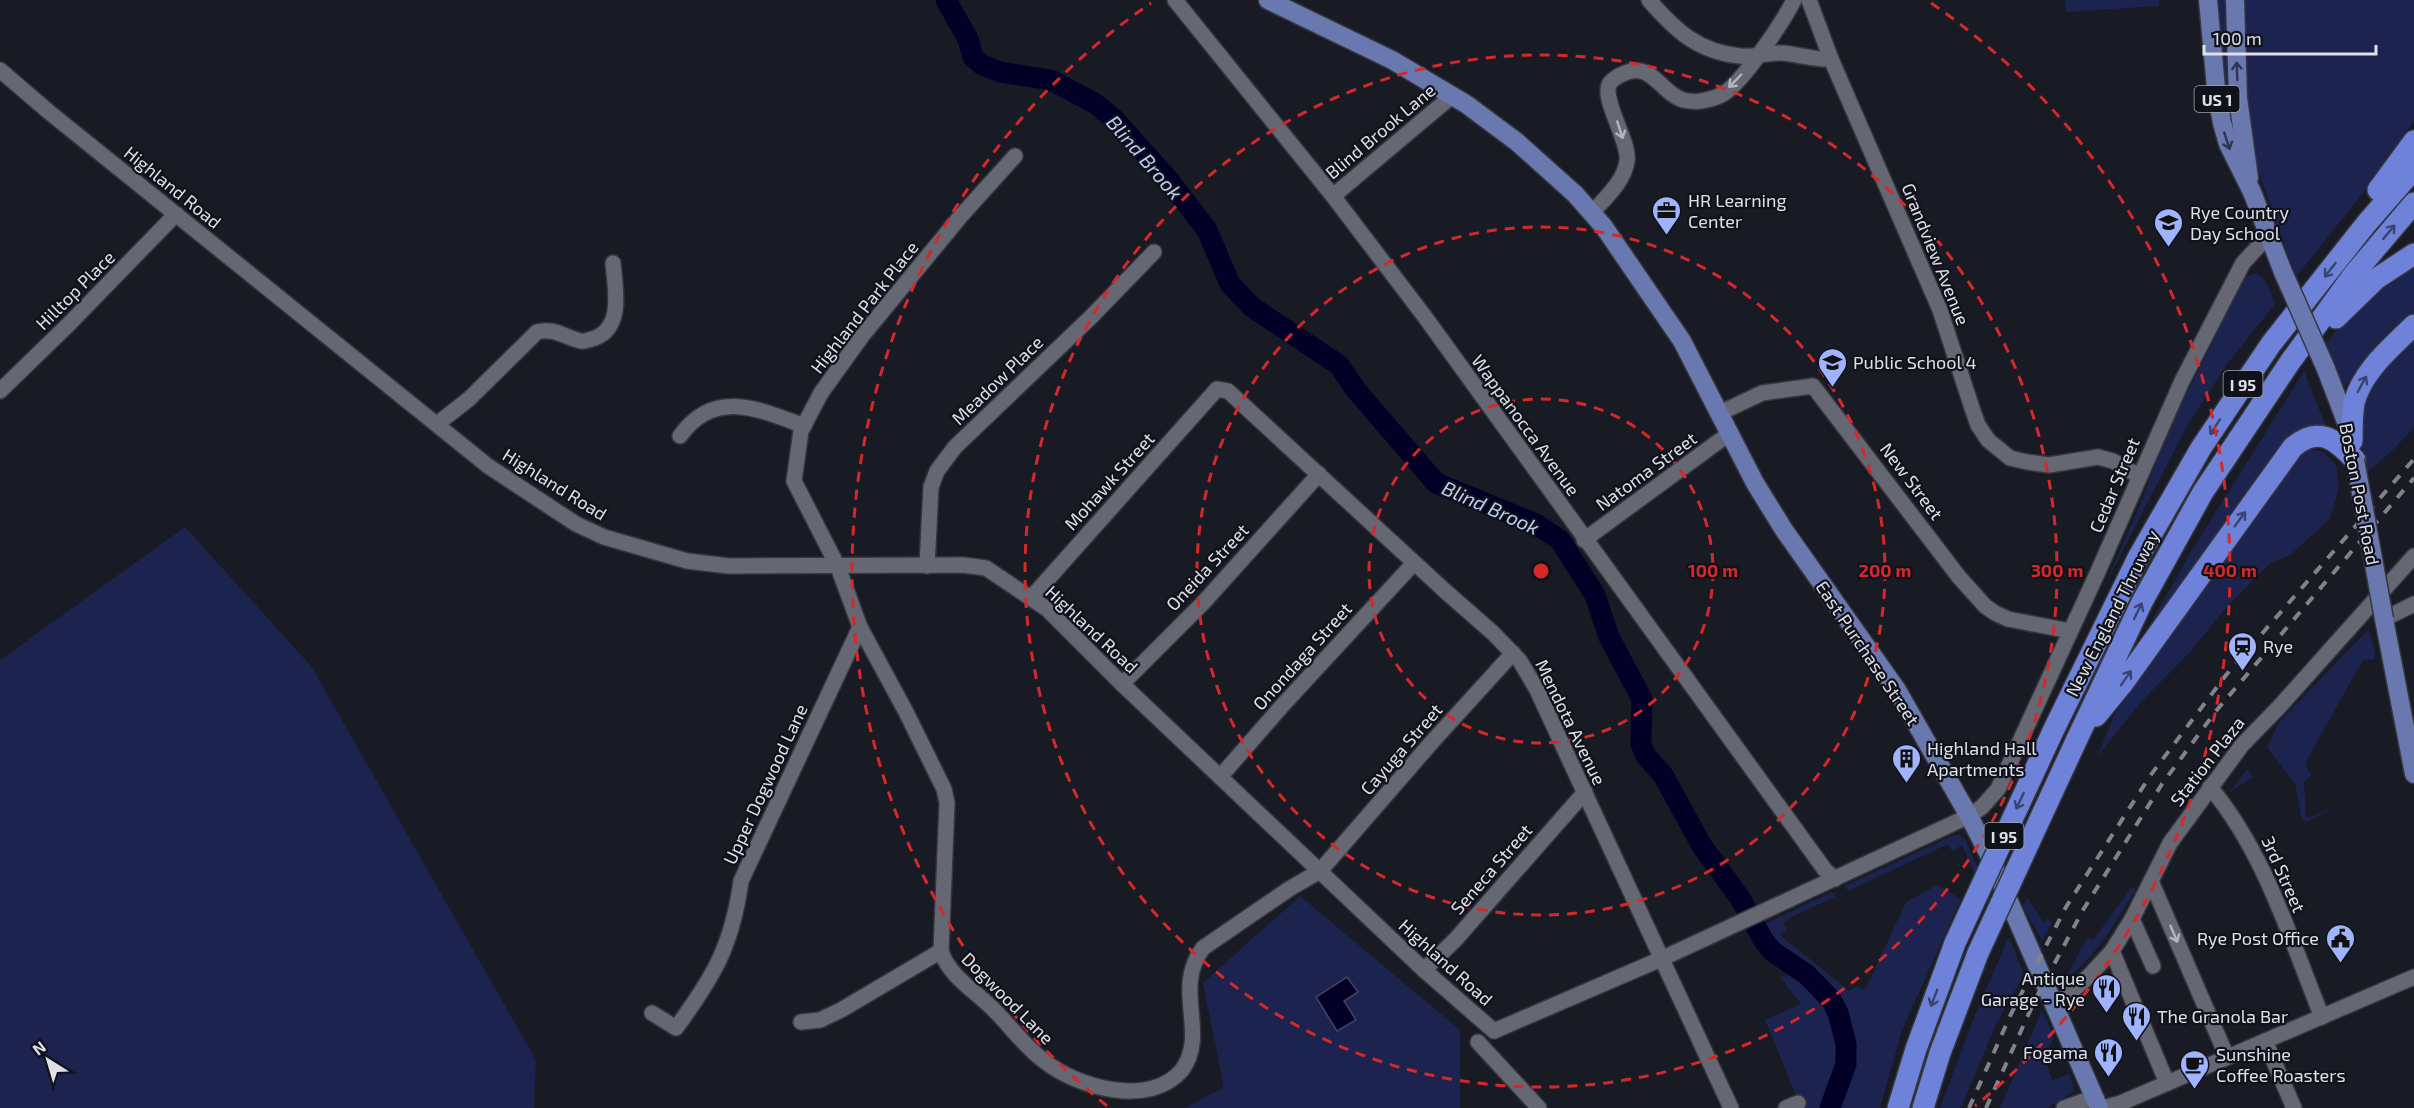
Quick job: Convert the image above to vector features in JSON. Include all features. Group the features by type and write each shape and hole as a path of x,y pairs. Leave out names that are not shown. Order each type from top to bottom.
{"highway":[{"path":"2366,224 2377,190 2414,141"},
{"name":"New England Thruway","path":"1898,1108 1916,1049 1955,943 2054,729 2134,565 2201,448 2271,344 2366,224 2414,169"},
{"name":"New England Thruway","path":"1923,1108 1943,1044 1978,953 2142,602 2182,528 2203,492 2290,362 2354,274 2414,203"},
{"path":"2290,362 2367,287 2414,254"},
{"path":"2077,740 2123,683 2293,447 2306,438 2327,437 2353,450 2354,403 2363,381 2414,325"}],"main road":[{"path":"1268,0 1392,60 1452,96 1517,142 1575,194 1622,250 1682,341 1720,413"},
{"name":"Boston Post Road","path":"2208,0 2216,88 2222,123 2236,165 2252,192 2268,236 2347,421 2414,774"},
{"name":"Boston Post Road","path":"2235,0 2238,98 2252,192"},
{"name":"East Purchase Street","path":"1720,413 1755,483 1784,530 1893,684 1970,816 1989,853 2099,1104"}],"street":[{"name":"Wappanocca Avenue","path":"1175,0 1333,196 1425,317 1584,540 1737,745 1825,870 1835,879"},
{"path":"1648,0 1672,27 1712,51 1741,57 1780,53 1815,60 1831,59"},
{"path":"1592,213 1613,189 1623,174 1627,161 1627,151 1607,95 1610,84 1630,70 1645,71 1682,100 1701,101 1723,94 1783,21 1794,0"},
{"name":"Grandview Avenue","path":"1809,0 1831,59 1940,309 1978,425 1988,441 2010,458 2027,462 2049,465 2098,457 2113,461 2139,476"},
{"name":"Highland Road","path":"0,70 488,466 576,524 604,537 687,561 729,566 963,565 986,568 1047,609 1122,684 1424,970 1494,1031 1662,959 1970,816"},
{"name":"Blind Brook Lane","path":"1333,196 1452,96"},
{"name":"Highland Park Place","path":"838,567 794,481 801,431 821,393 862,336 960,217 1015,156"},
{"name":"Hilltop Place","path":"0,391 176,214"},
{"name":"Cedar Street","path":"1970,816 1982,807 1998,789 2096,576 2169,408 2243,263 2268,236"},
{"name":"Meadow Place","path":"927,566 931,487 937,471 955,447 1091,317 1154,252"},
{"path":"437,424 469,399 537,332 546,329 584,342 607,331 617,303 613,263"},
{"name":"New Street","path":"1720,413 1762,393 1814,386 1959,577 1985,606 2008,619 2070,631"},
{"name":"Mendota Avenue","path":"1215,391 1223,389 1228,391 1493,633 1513,654 1537,690 1731,1108"},
{"name":"Mohawk Street","path":"1031,597 1215,391"},
{"path":"680,436 691,421 709,411 732,405 766,411 804,426"},
{"name":"Natoma Street","path":"1584,540 1730,433"},
{"name":"Oneida Street","path":"1122,684 1203,603 1319,474"},
{"name":"Station Plaza","path":"2055,1006 2088,977 2112,951 2132,919 2174,837 2253,732 2280,706 2414,556"},
{"name":"Onondaga Street","path":"1221,777 1281,707 1414,562"},
{"name":"Dogwood Lane","path":"838,567 860,627 944,789 947,803 941,902 941,951 950,971 994,1010 1043,1060 1072,1080 1096,1088 1126,1093 1146,1093 1165,1085 1176,1077 1184,1067 1191,1050 1193,1027 1189,980 1194,960 1203,948 1289,889 1320,871"},
{"path":"2384,619 2414,604"},
{"name":"Upper Dogwood Lane","path":"651,1014 676,1028 704,990 723,956 733,924 741,881 860,627"},
{"name":"Cayuga Street","path":"1320,871 1432,742 1513,654"},
{"name":"3rd Street","path":"2210,787 2230,811 2258,857 2322,1017"},
{"name":"Seneca Street","path":"1424,970 1456,939 1585,792"},
{"path":"2151,881 2227,1057"},
{"path":"2132,919 2153,966"},
{"path":"801,1022 820,1020 841,1010 941,951"},
{"path":"2112,951 2167,1083"},
{"path":"2064,1108 2121,1103 2414,977"},
{"path":"2265,1041 2294,1108"},
{"path":"1478,1042 1539,1108"}],"shaded area":[{"path":"2065,0 2159,0 2159,6 2066,12"},
{"path":"2213,0 2228,0 2237,143 2228,124"},
{"path":"2239,0 2414,0 2414,120 2378,174 2296,277 2256,165 2246,116"},
{"path":"2414,266 2414,312 2356,370 2343,390 2325,343 2367,300"},
{"path":"2257,273 2266,281 2275,304 2227,364 2186,428 2104,587 2140,505 2167,433 2243,281 2249,275"},
{"path":"2414,334 2414,427 2395,448 2366,473 2357,408 2360,396"},
{"path":"2304,371 2327,429 2315,431 2149,633 2146,631 2192,550"},
{"path":"2311,449 2324,452 2336,465 2339,488 2330,519 2289,556 2270,563 2227,606 2191,651 2140,703 2097,757 2113,718 2138,676 2296,456"},
{"path":"185,527 311,666 536,1060 534,1108 0,1108 0,660"},
{"path":"2369,629 2375,659 2363,660 2305,763 2311,776 2304,782 2306,816 2308,818 2338,807 2305,822 2301,815 2295,784 2267,747 2280,721"},
{"path":"2247,769 2253,777 2230,792"},
{"path":"1954,835 1960,835 1965,839 1994,907 1992,914 1962,845 1952,851 1948,844 1848,891 1845,886"},
{"path":"1937,885 1961,899 1902,1030 1880,1108 1799,1108 1801,1107 1765,1020 1801,1004 1780,977 1789,976 1748,932 1832,892 1835,897 1783,923 1786,930 1780,935 1849,991 1857,986 1865,990 1906,902"},
{"path":"2132,887 2135,891 2104,939 2086,961 2065,979 2087,938 2093,940"},
{"path":"1300,896 1460,1030 1460,1108 1185,1108 1224,1087 1203,983"},
{"path":"2027,897 2044,923 2047,919 2052,923 2042,941 2023,906"},
{"path":"2009,937 2024,975 1996,1024 1961,1108 1940,1108 1975,1015"},
{"path":"1347,977 1358,992 1344,1001 1356,1020 1337,1031 1316,997"},
{"path":"2042,1010 2054,1036 2045,1058 2052,1080 2069,1074 2074,1087 2073,1092 2047,1108 2000,1108"}],"waterway":[{"name":"Blind Brook","path":"946,0 968,39 973,57 982,65 1000,72 1051,80 1096,104 1114,119 1167,178 1207,230 1230,284 1252,307 1339,365 1356,390 1436,483 1536,524 1560,540 1595,595 1609,637 1642,699 1641,744 1646,756 1663,775 1702,846 1740,898 1764,941 1772,951 1806,974 1832,1001 1838,1013 1846,1044 1846,1064 1830,1108"}],"railway":[{"path":"1969,1108 2011,1014 2066,907 2150,776 2226,675 2414,459"},
{"path":"1986,1108 2035,1000 2083,910 2162,784 2216,711 2414,478"}],"place":[{"name":"HR Learning Center","path":"1667,236"},
{"name":"Rye Country Day School","path":"2169,248"},
{"name":"Public School 4","path":"1832,388"},
{"name":"Rye","path":"2242,672"},
{"name":"Highland Hall Apartments","path":"1906,784"},
{"name":"Rye Post Office","path":"2340,964"},
{"name":"Antique Garage - Rye","path":"2106,1014"},
{"name":"The Granola Bar","path":"2136,1042"},
{"name":"Fogama","path":"2109,1078"},
{"name":"Sunshine Coffee Roasters","path":"2195,1090"}]}
